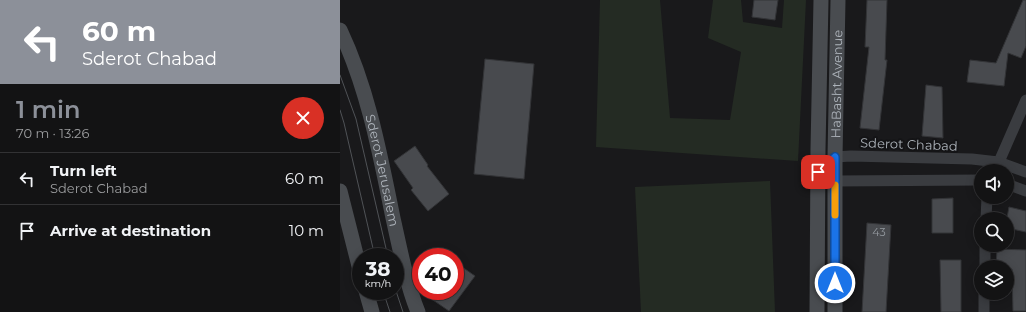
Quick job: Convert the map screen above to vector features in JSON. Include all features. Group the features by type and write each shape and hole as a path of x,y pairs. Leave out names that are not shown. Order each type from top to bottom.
{"street":[{"name":"HaBasht Avenue","path":"817,312 821,0"},
{"name":"HaBasht Avenue","path":"835,312 835,157 838,0"},
{"name":"Sderot Jerusalem","path":"340,30 360,79 372,121 404,270 418,312"},
{"path":"997,164 1026,100"},
{"name":"Sderot Chabad","path":"835,157 851,156 972,159 987,164"},
{"path":"835,157 818,172 835,181 974,180"},
{"name":"Sderot Chabad","path":"1014,170 1026,172"},
{"path":"1014,187 1026,191"},
{"path":"340,191 354,248"},
{"path":"369,300 372,312"},
{"path":"984,300 984,312"}],"shaded area":[{"path":"600,0 660,0 670,118 730,120 741,52 708,38 713,0 741,0 743,22 782,28 784,0 806,0 798,161 596,147"},
{"path":"770,181 775,312 641,312 635,187"}],"building":[{"path":"754,0 778,0 775,20 752,17"},
{"path":"867,0 887,0 885,60 887,60 879,130 860,128 869,47 865,47"},
{"path":"1023,0 1026,0 1026,46 1021,58 1008,53 1004,86 967,82 970,60 996,63"},
{"path":"485,59 534,64 524,179 474,174"},
{"path":"926,85 942,87 943,138 922,136"},
{"path":"415,146 428,165 427,166 449,194 428,211 411,190 413,188 394,161"},
{"path":"953,198 953,233 932,233 932,199"},
{"path":"1009,207 1026,211 1026,232 1014,229 1014,212 1008,212"},
{"path":"867,223 891,225 886,312 862,312"},
{"path":"1014,250 1026,250 1026,311 1013,311 1014,260 996,260 997,252 1014,252"},
{"path":"940,260 961,260 961,312 941,312"},
{"path":"464,268 475,276 464,291"},
{"path":"433,300 457,300 449,311"}],"tram line":[{"path":"340,75 356,119 386,248"},
{"path":"340,110 373,248"},
{"path":"386,300 390,312"},
{"path":"399,300 403,312"}],"slow traffic":[{"path":"835,185 835,215"}],"route":[{"path":"818,172 835,157 835,283"}]}
